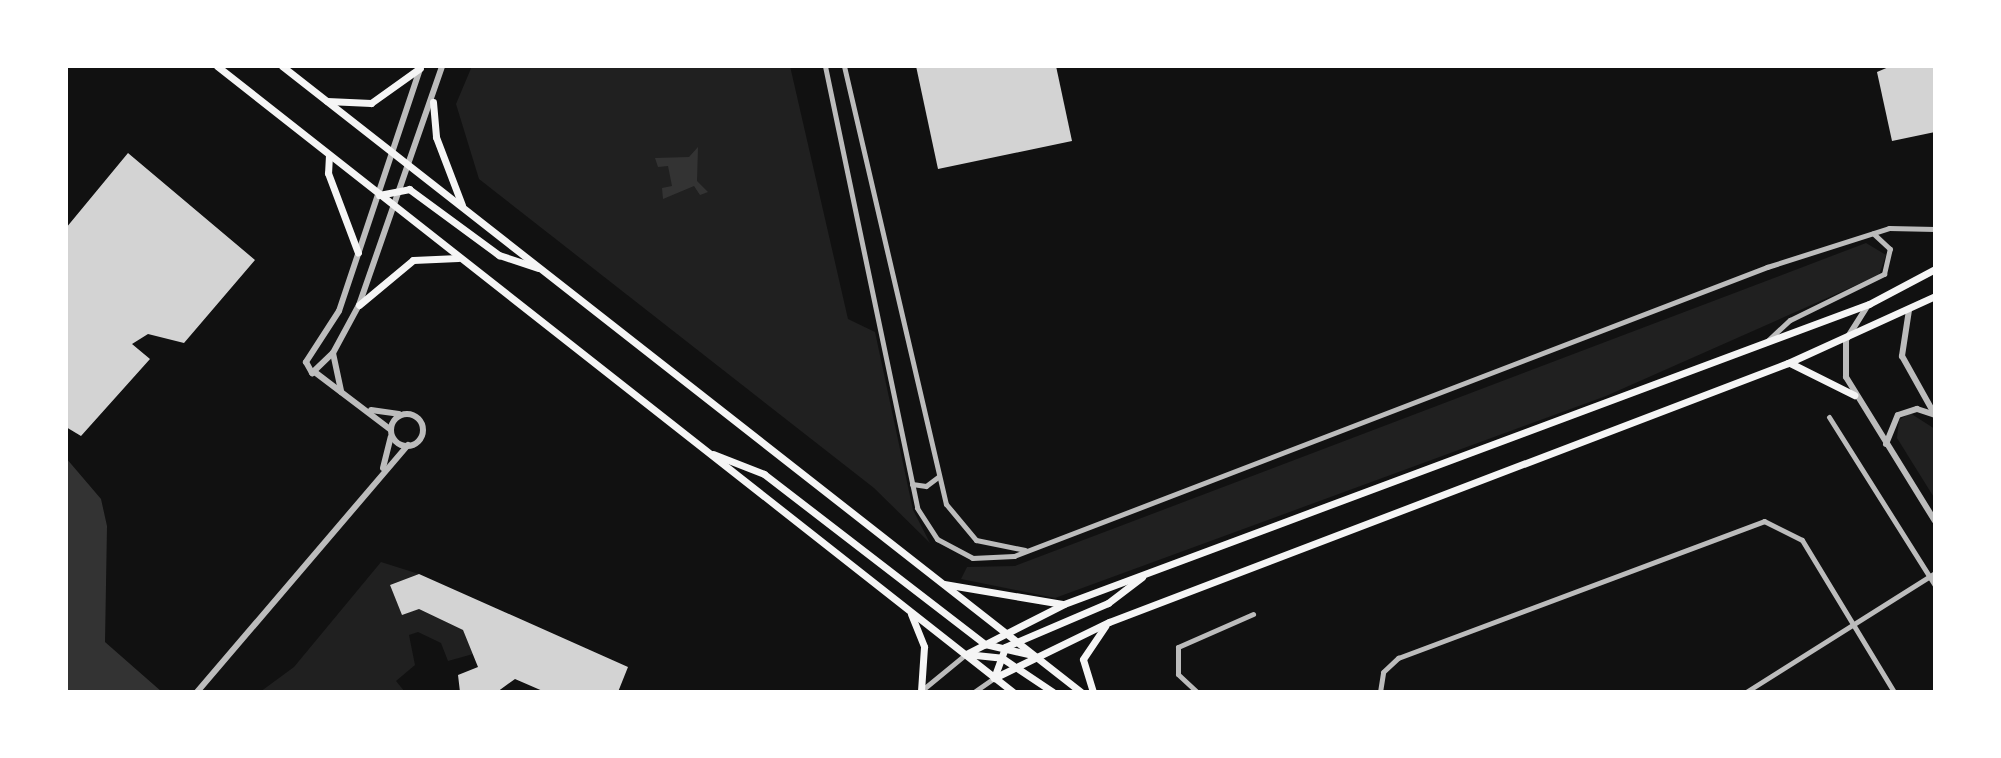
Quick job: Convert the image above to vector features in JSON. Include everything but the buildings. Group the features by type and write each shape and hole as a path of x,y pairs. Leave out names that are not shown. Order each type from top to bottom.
{"main road":[{"path":"217,66 1013,692"},
{"path":"282,66 1081,692"},
{"path":"325,101 371,103 420,67"},
{"path":"433,102 436,137 463,207"},
{"path":"329,155 328,173 358,253"},
{"path":"379,195 402,187 499,255 540,268"},
{"path":"359,305 413,260 464,260"},
{"path":"966,654 1064,604 1869,304 1935,269"},
{"path":"994,678 1035,655 1109,622 1788,363 1846,340 1935,296"},
{"path":"1788,363 1820,372 1854,395"},
{"path":"711,453 756,469 985,644 1053,692"},
{"path":"994,678 998,653 1016,641 1108,603 1143,576"},
{"path":"940,583 1064,604"},
{"path":"908,608 924,647 921,692"},
{"path":"1093,692 1084,674 1085,651 1109,622"},
{"path":"966,654 1035,655"}],"street":[{"path":"316,373 333,353 359,305 433,102 442,66"},
{"path":"825,66 911,483 925,525 953,551 995,560 1872,232 1935,229"},
{"path":"844,66 938,477 950,513 967,534 996,548 1026,550"},
{"path":"408,445 306,362 339,311 394,155 420,67"},
{"path":"1765,343 1790,320 1884,274 1890,249 1872,232"},
{"path":"1869,304 1846,340 1854,395 1935,521"},
{"path":"1909,310 1902,356 1935,415"},
{"path":"333,353 342,393"},
{"path":"197,692 383,468 408,445 422,426 401,415 367,409"},
{"path":"1886,445 1890,425 1904,412 1935,415"},
{"path":"383,468 391,432 401,415"},
{"path":"1829,417 1932,575 1935,585"},
{"path":"911,483 926,486 938,477"},
{"path":"1380,692 1383,672 1398,658 1757,522 1797,534 1894,692"},
{"path":"1746,692 1932,575"},
{"path":"1197,692 1178,674 1178,647 1253,614"},
{"path":"921,692 966,654"},
{"path":"974,692 994,678"}],"shaded area":[{"path":"472,66 790,66 848,319 875,332 913,510 930,543 874,488 479,179 456,104"},
{"path":"698,147 697,181 708,192 700,195 694,186 663,199 662,188 672,186 668,166 658,167 655,158 689,157"},
{"path":"1866,243 1886,255 1879,275 1606,396 1055,598 961,579 967,567 1015,566"},
{"path":"1910,413 1935,429 1935,499 1897,438 1899,420"},
{"path":"66,458 101,499 107,526 105,642 162,692 66,692"},
{"path":"381,562 419,574 390,585 402,614 419,609 463,630 473,654 448,661 441,643 418,632 409,635 415,665 396,681 405,692 260,692 294,667"}]}
